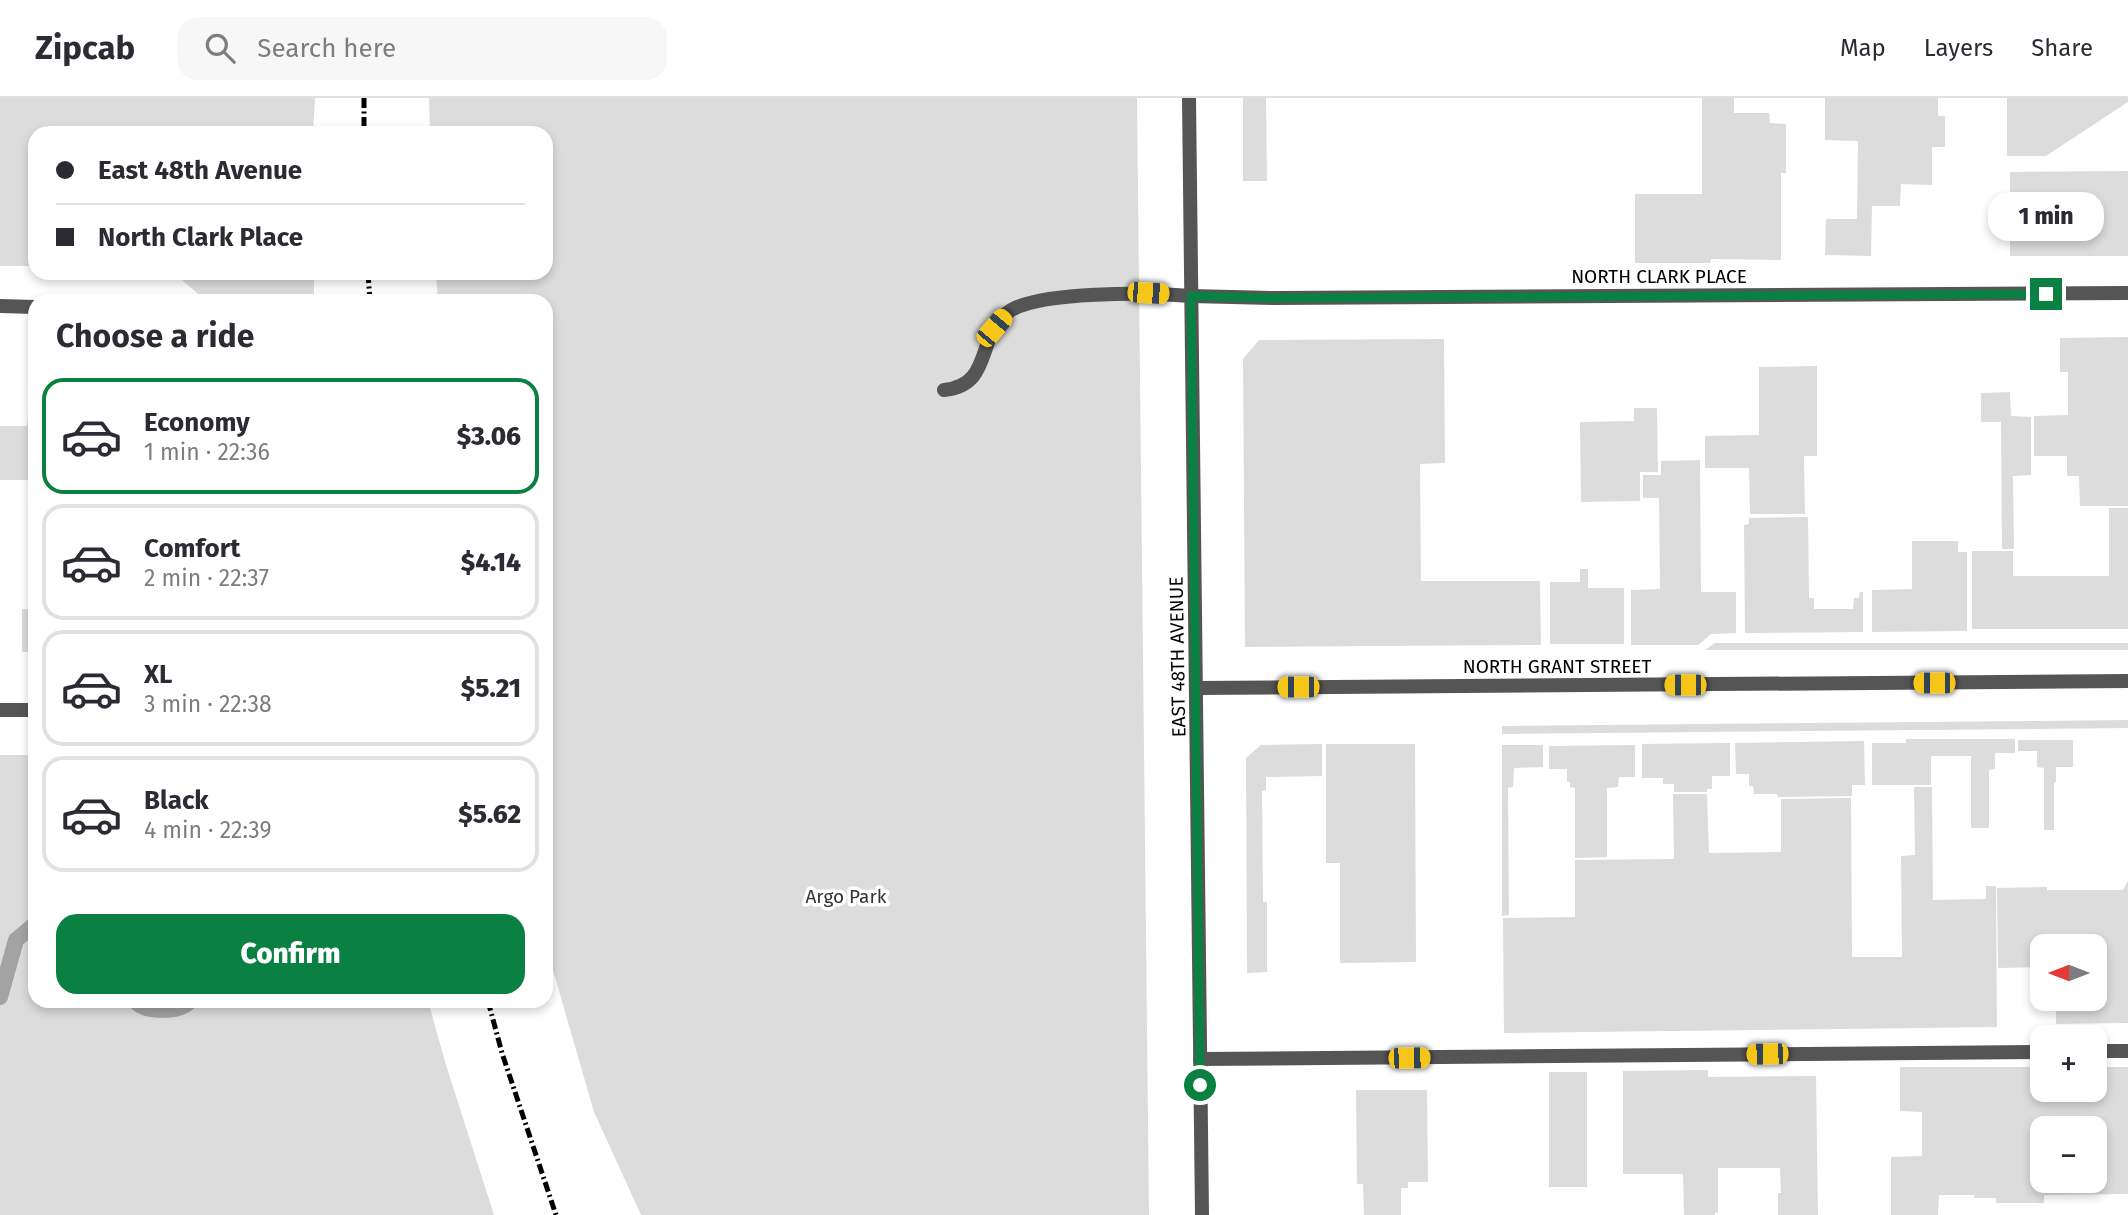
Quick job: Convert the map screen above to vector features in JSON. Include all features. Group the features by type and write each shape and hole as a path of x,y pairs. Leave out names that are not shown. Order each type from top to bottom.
{"street":[{"name":"EAST 48TH AVENUE","path":"1189,98 1202,1215"},
{"name":"NORTH CLARK PLACE","path":"944,390 967,383 976,374 994,328 1008,312 1038,299 1148,293 1275,298 2128,293"},
{"path":"0,306 28,307"},
{"name":"NORTH GRANT STREET","path":"1196,688 2128,681"},
{"path":"0,710 28,710"},
{"path":"2107,1051 2128,1051"},
{"path":"1200,1059 2030,1052"}],"green space":[{"path":"0,98 315,98 313,126 28,126 28,266 0,266"},
{"name":"Argo Park","path":"429,98 1137,98 1149,1215 641,1215 594,1112 553,970 553,294 438,294 436,280 553,280 553,126 430,126"},
{"path":"1243,98 1266,98 1267,181 1243,181"},
{"path":"1702,98 1734,98 1734,113 1769,113 1770,123 1786,124 1786,173 1781,173 1781,260 1711,259 1710,263 1635,263 1635,194 1702,194"},
{"path":"1825,98 1938,98 1938,116 1945,116 1945,147 1932,147 1932,185 1901,184 1900,206 1872,206 1871,256 1825,255 1826,219 1857,219 1858,141 1825,140"},
{"path":"2007,98 2128,98 2128,102 2046,156 2007,156"},
{"path":"2128,171 2128,256 2010,256 2010,172"},
{"path":"182,280 314,280 314,294 198,294"},
{"path":"2128,337 2128,506 2080,506 2079,476 2067,476 2067,456 2034,456 2034,416 2068,415 2068,372 2060,372 2060,338"},
{"path":"1444,339 1445,463 1420,464 1421,581 1540,581 1541,645 1245,647 1243,359 1259,340"},
{"path":"1817,366 1817,456 1804,456 1805,514 1750,514 1749,468 1705,468 1705,436 1759,435 1759,367"},
{"path":"2010,392 2011,416 2031,417 2031,475 2013,476 2014,549 2002,549 2001,422 1981,422 1981,393"},
{"path":"1634,408 1657,408 1658,472 1640,472 1640,501 1581,502 1580,422 1634,421"},
{"path":"28,415 28,480 0,480 0,426 27,426"},
{"path":"1700,460 1701,592 1736,592 1736,633 1711,634 1698,645 1631,645 1631,590 1660,589 1659,498 1643,498 1643,475 1661,475 1661,461"},
{"path":"2109,508 2128,508 2128,629 1972,629 1972,551 2013,551 2013,576 2109,576"},
{"path":"1808,517 1809,598 1814,598 1814,609 1853,609 1854,598 1859,598 1860,592 1863,592 1863,632 1745,633 1744,525 1749,524 1749,518"},
{"path":"1912,541 1958,541 1958,552 1967,552 1967,631 1872,632 1872,590 1912,589"},
{"path":"1580,569 1588,569 1588,588 1624,588 1624,644 1550,644 1550,582 1580,582"},
{"path":"22,609 28,609 28,652 22,652"},
{"path":"1715,643 2128,643 2128,650 1705,650"},
{"path":"2128,720 2128,728 1502,734 1502,726"},
{"path":"1906,739 2015,739 2015,753 1995,753 1995,769 1989,770 1989,828 1971,828 1971,756 1931,756 1931,785 1872,785 1872,743 1906,743"},
{"path":"2018,740 2073,740 2073,767 2056,767 2054,830 2044,830 2044,768 2037,767 2037,751 2018,751"},
{"path":"1864,741 1865,785 1852,785 1852,796 1778,797 1777,794 1754,794 1753,786 1749,786 1749,774 1736,774 1735,743"},
{"path":"1730,743 1730,776 1712,776 1712,789 1707,789 1707,792 1674,792 1674,784 1663,784 1663,778 1642,778 1642,744"},
{"path":"1322,744 1322,776 1266,777 1266,790 1262,791 1267,972 1247,973 1246,758 1261,745"},
{"path":"1326,744 1415,744 1416,962 1340,963 1340,863 1326,863"},
{"path":"1502,745 1543,745 1543,767 1514,768 1513,787 1508,788 1509,915 1502,916"},
{"path":"1635,745 1635,777 1619,777 1618,787 1607,788 1607,857 1575,858 1575,788 1570,787 1570,782 1567,782 1567,769 1549,769 1549,746"},
{"path":"0,755 28,755 28,1008 430,1008 494,1215 0,1215"},
{"path":"1914,787 1932,787 1933,900 1986,899 1986,886 1996,886 1997,1027 1504,1033 1503,918 1575,917 1575,860 1674,859 1673,794 1707,794 1709,853 1781,852 1781,799 1851,798 1852,957 1902,957 1901,856 1915,855"},
{"path":"2128,881 2128,1023 2056,1024 2056,1012 2107,1012 2107,934 2030,934 2030,967 1998,968 1997,888 2123,890"},
{"path":"1900,1067 2030,1067 2030,1102 2107,1102 2107,1067 2128,1067 2128,1194 2044,1195 2044,1203 1996,1203 1996,1198 1939,1195 1938,1215 1891,1215 1891,1157 1922,1156 1922,1112 1900,1111"},
{"path":"1708,1070 1708,1077 1816,1076 1818,1215 1778,1215 1780,1168 1718,1168 1718,1212 1715,1215 1684,1215 1683,1174 1623,1174 1623,1071"},
{"path":"1549,1072 1587,1072 1587,1187 1549,1187"},
{"path":"1356,1090 1427,1090 1428,1182 1408,1182 1408,1188 1401,1188 1401,1215 1364,1215 1363,1184 1357,1184"}],"waterway":[{"path":"0,997 16,940 28,930"},
{"path":"147,1008 179,1008"}],"railway":[{"path":"364,98 364,126"},
{"path":"368,280 370,294"},
{"path":"490,1008 502,1053 556,1215"}],"route":[{"path":"1200,1085 1191,296 1275,298 2046,294"}]}
